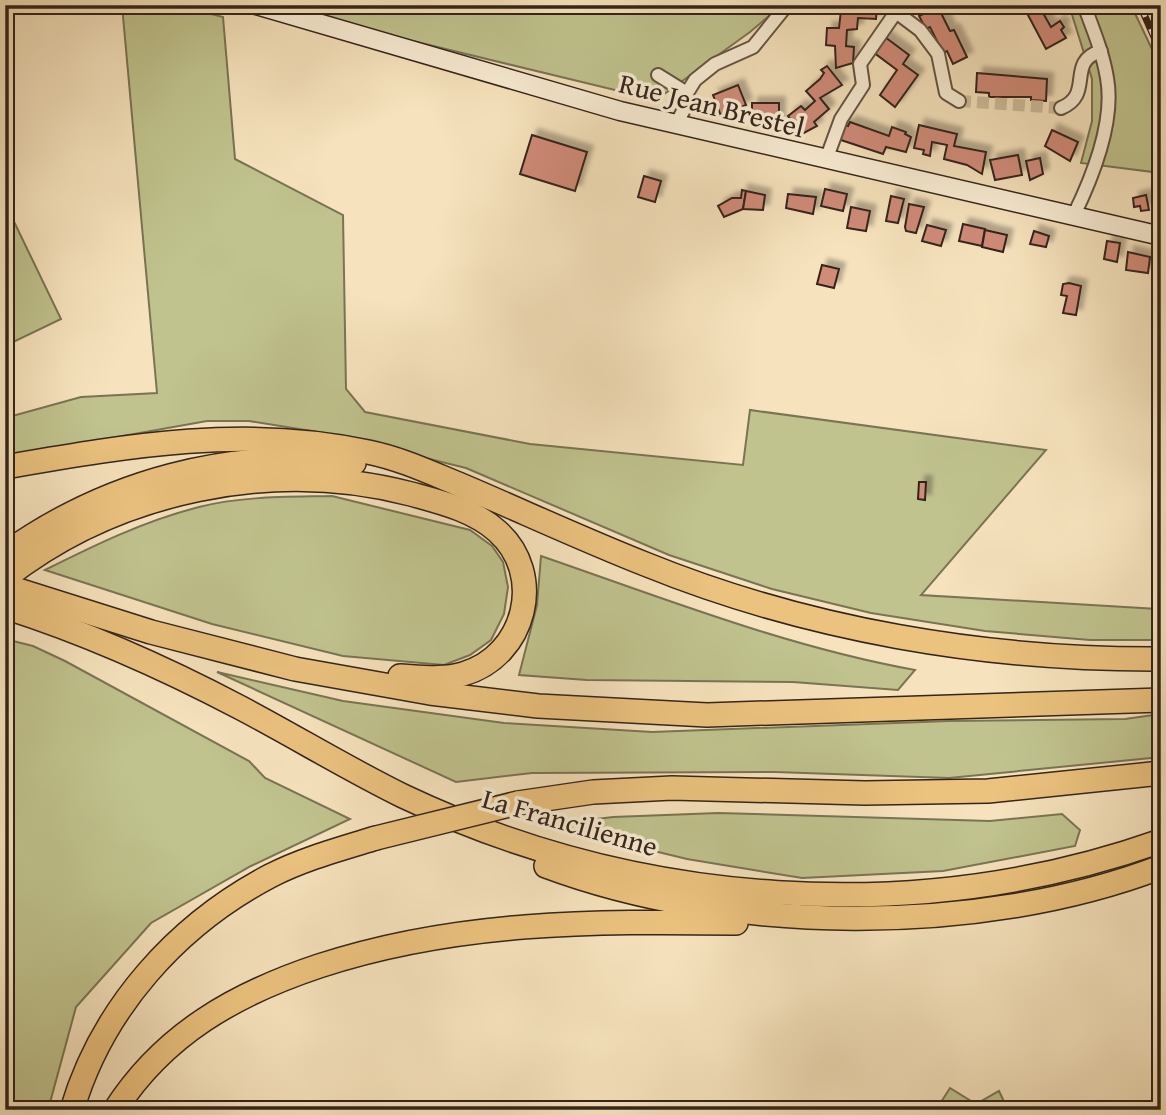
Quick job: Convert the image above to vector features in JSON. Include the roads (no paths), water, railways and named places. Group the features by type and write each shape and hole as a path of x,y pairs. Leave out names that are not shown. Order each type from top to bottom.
{"highway":[{"path":"5,467 157,442 264,438 367,452 412,462 439,477 646,565 802,616 905,638 1031,655 1161,659"},
{"path":"5,554 47,526 119,492 173,474 220,464 275,459 329,460 385,468 423,478 439,477"},
{"path":"5,578 76,532 144,504 234,484 308,480 396,490 473,515 498,532 513,549 523,572 525,594 518,628 504,650 477,668 445,677 395,675 295,658 75,608"},
{"path":"5,586 151,632 295,669 430,693 538,706 707,715 1161,700"},
{"name":"La Francilienne","path":"5,607 179,677 428,807 552,853 680,883 747,891 845,895 947,889 1096,861 1161,841"},
{"path":"312,748 403,804 449,827 604,886 696,906 854,917"},
{"path":"72,1110 92,1057 117,1012 147,972 184,936 223,905 273,875 376,838 518,803 593,792 672,788 944,793 1035,788 1161,773"},
{"path":"115,1110 166,1047 220,1008 303,972 395,944 450,933 536,924 749,923 916,916 1008,905 1101,885 1161,867"}],"street":[{"name":"Rue Jean Brestel","path":"256,5 526,85 676,124 1161,236"},
{"path":"676,124 686,106 687,93 695,80 715,64 754,47 787,5"},
{"path":"1074,215 1105,131 1108,81 1101,51 1084,5"},
{"path":"826,160 841,119 863,85 860,64 896,9 920,30 938,54 946,93 959,101"},
{"path":"1061,108 1073,103 1078,95 1082,62 1087,56 1101,51"},
{"path":"658,75 687,93"}],"tunnel":[{"path":"959,101 1061,108"}],"railway":[{"path":"1140,5 1161,53"}]}
